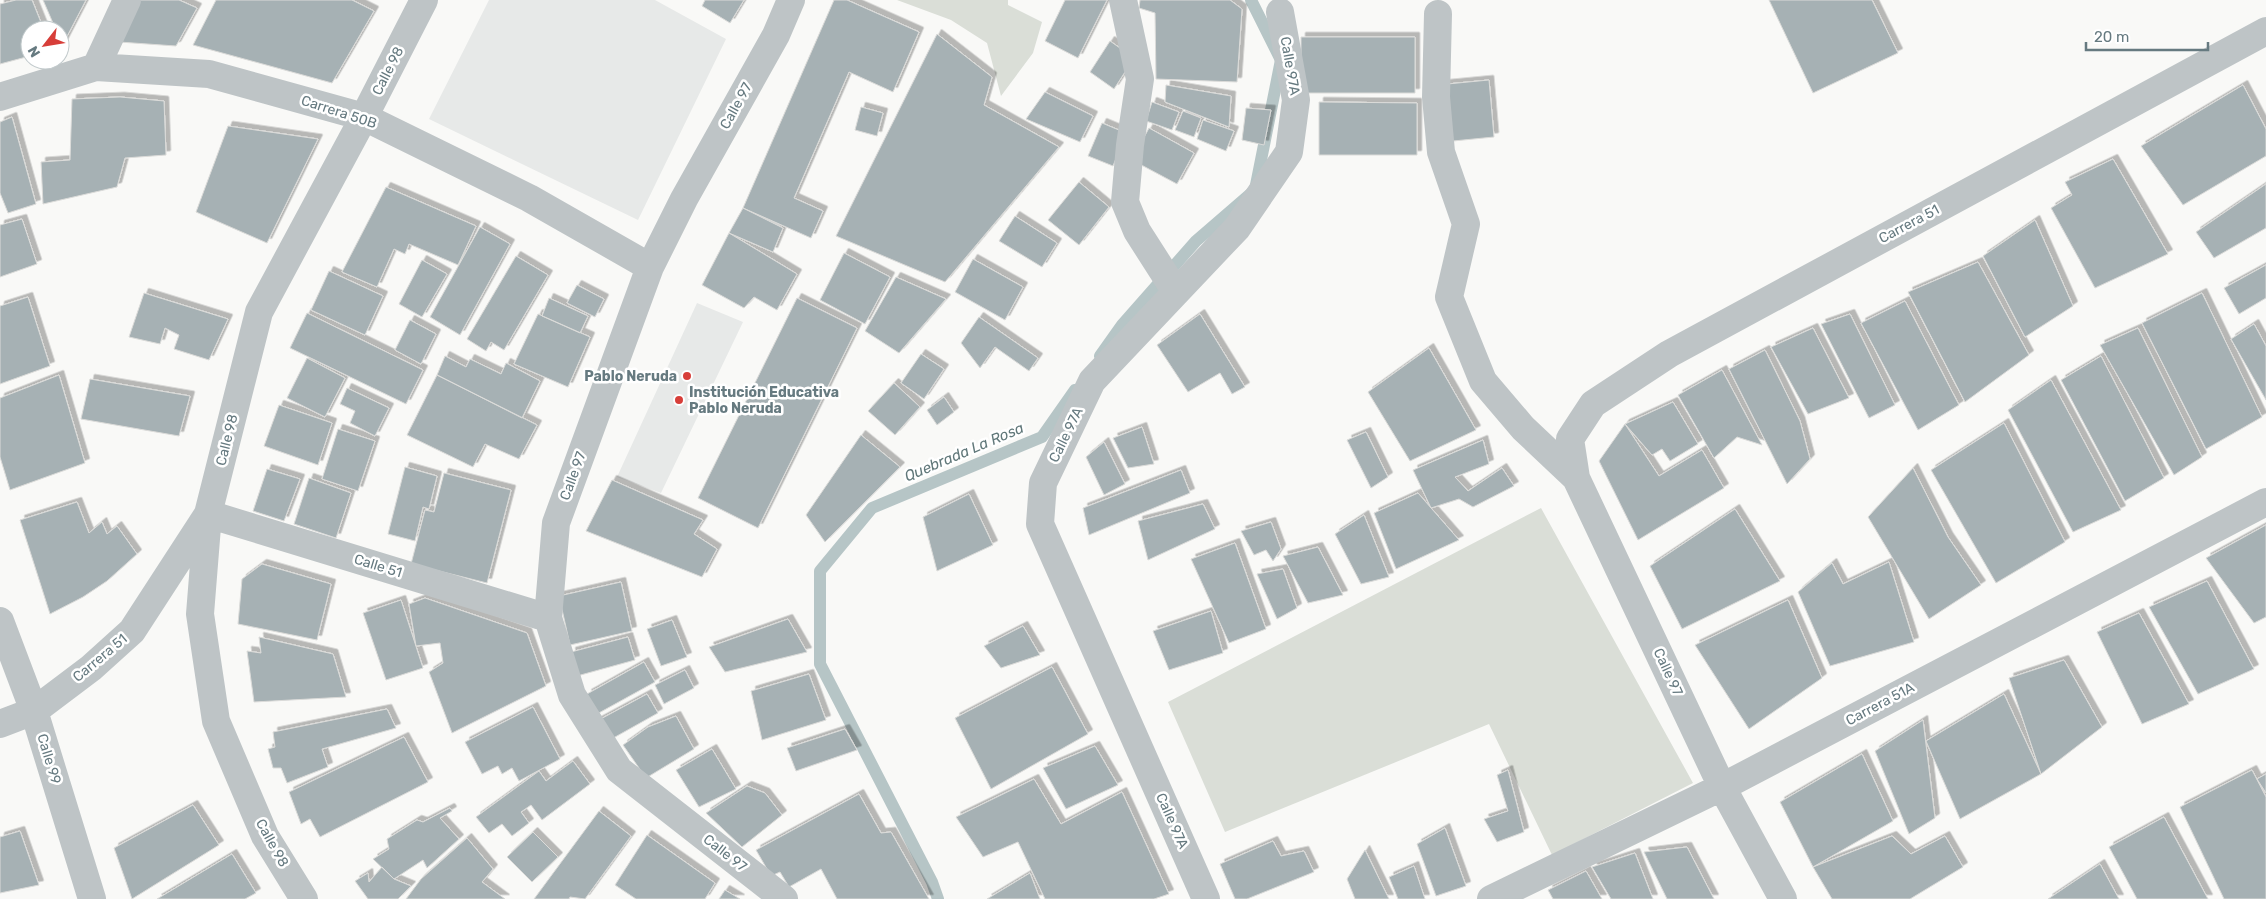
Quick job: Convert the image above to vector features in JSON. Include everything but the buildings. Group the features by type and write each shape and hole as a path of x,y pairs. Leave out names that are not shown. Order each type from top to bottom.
{"street":[{"path":"96,68 127,0"},
{"name":"Calle 98","path":"304,899 265,836 216,721 200,614 208,514 259,312 364,117 424,0"},
{"name":"Calle 97","path":"784,899 619,770 572,695 548,618 556,523 650,267 684,199 776,35 791,0"},
{"path":"1123,0 1140,79 1130,146 1125,202 1137,232 1173,287"},
{"name":"Calle 97A","path":"1206,899 1040,524 1042,483 1092,381 1173,287 1237,228 1289,152 1296,100 1280,12"},
{"path":"1438,14 1436,97 1441,152 1466,224 1449,297 1483,381 1523,428 1576,478"},
{"name":"Carrera 51","path":"1570,439 1593,404 1669,354 2266,31"},
{"name":"Carrera 50B","path":"0,97 96,68 208,74 364,117 529,198 650,267"},
{"name":"Calle 97","path":"1570,439 1576,478 1722,787 1783,899"},
{"name":"Carrera 51A","path":"1491,899 1722,787 2266,502"},
{"name":"Carrera 51","path":"0,724 34,711 91,668 132,631 208,514"},
{"name":"Calle 51","path":"208,514 548,618"},
{"name":"Calle 99","path":"0,621 34,711 92,899"}],"shaded area":[{"path":"489,0 655,0 726,39 638,220 429,119"},
{"path":"897,0 1008,0 1008,5 1042,22 1033,53 1001,96 987,43 951,20"},
{"name":"Institución Educativa Pablo Neruda","path":"697,303 743,322 661,493 617,477"},
{"path":"1541,508 1693,783 1552,855 1489,724 1225,832 1168,702"}],"waterway":[{"name":"Quebrada La Rosa","path":"1100,356 1122,325 1196,241 1255,190 1281,60 1251,0"},
{"name":"Quebrada La Rosa","path":"938,899 932,882 820,664 820,571 872,508 1042,437 1075,390"}],"place":[{"name":"Pablo Neruda","path":"687,376"},
{"name":"Institución Educativa Pablo Neruda","path":"679,400"}]}
